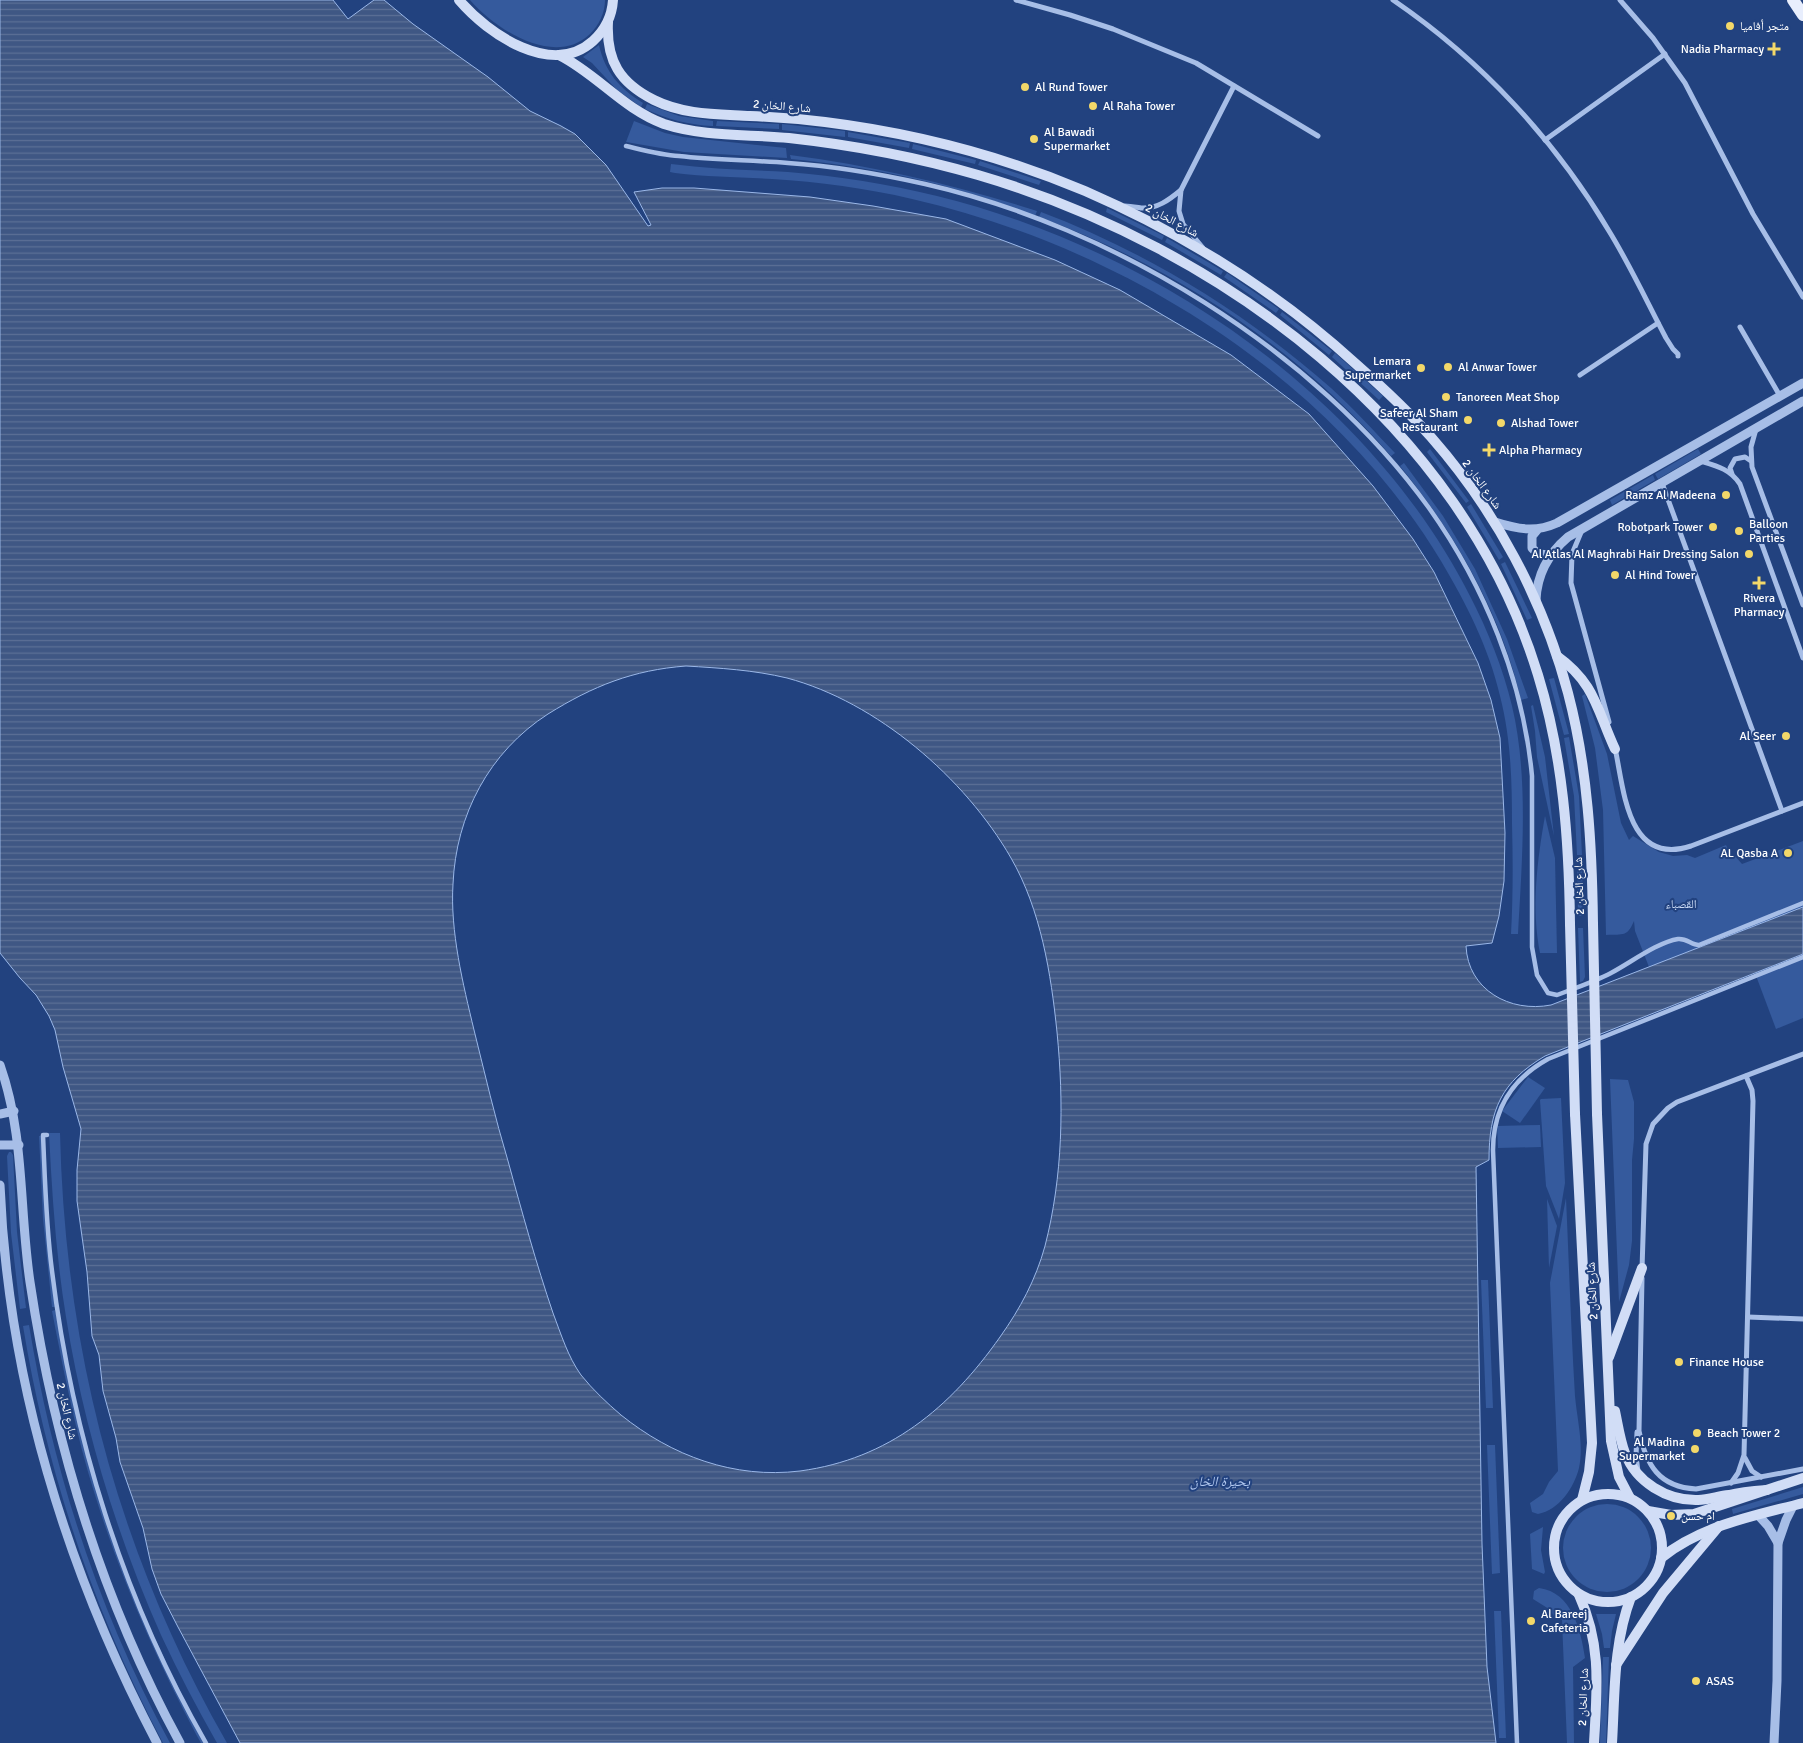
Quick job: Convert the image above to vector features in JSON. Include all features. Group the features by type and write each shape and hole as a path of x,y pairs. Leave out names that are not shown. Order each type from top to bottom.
{"main road":[{"path":"459,0 486,26 508,40 534,51 559,55 579,50 590,44 600,34 608,22 613,0"},
{"path":"1794,0 1803,15"},
{"name":"شارع الخان 2","path":"608,22 609,49 620,74 639,91 664,104 697,112 840,124 936,143 1035,172 1156,224 1257,285 1296,313 1338,348 1394,398 1451,461 1495,522 1536,601 1557,656 1575,719 1585,778 1590,837 1597,1114 1607,1363 1613,1453 1619,1477 1630,1498"},
{"name":"شارع الخان 2","path":"559,55 583,69 613,95 633,109 667,125 704,132 817,141 908,157 980,176 1075,209 1139,238 1207,277 1258,310 1334,370 1391,426 1445,490 1490,562 1516,614 1537,671 1553,732 1565,808 1568,856 1574,1114 1592,1443 1589,1472 1582,1500"},
{"path":"1557,656 1579,675 1591,690 1615,750"},
{"path":"1607,1363 1642,1268"},
{"path":"1609,1386 1624,1452 1640,1476 1662,1493 1690,1500 1767,1490"},
{"path":"1648,1511 1671,1515 1694,1514 1803,1478"},
{"path":"1606,1494 1630,1498 1648,1511 1659,1529 1662,1543 1661,1558 1656,1574 1638,1593 1631,1597 1605,1602 1587,1598 1579,1594 1562,1577 1555,1563 1553,1547 1556,1531 1568,1510 1582,1500 1606,1494"},
{"path":"1661,1558 1694,1536 1719,1526 1798,1505"},
{"path":"1616,1665 1664,1593 1719,1526"},
{"name":"شارع الخان 2","path":"1579,1594 1590,1622 1596,1650 1597,1679 1594,1743"},
{"path":"1612,1743 1619,1637 1631,1597"}],"street":[{"path":"1016,0 1070,15 1155,45 1196,63 1318,136"},
{"path":"1393,0 1459,51 1494,83 1545,140 1583,190 1609,231 1658,323 1678,356"},
{"path":"1620,0 1665,54 1685,83 1753,214 1803,297"},
{"path":"1545,140 1665,54"},
{"path":"1206,253 1183,224 1180,211 1181,190 1234,86"},
{"path":"626,146 676,156 790,163 867,173 951,191 1036,218 1121,256 1200,301 1290,364 1341,409 1363,430 1401,473 1425,503 1446,534 1462,560 1484,605 1508,664 1521,704 1530,752 1532,776 1532,940 1537,975 1548,993 1556,995 1610,973 1670,942 1683,939 1700,945 1803,903"},
{"path":"1120,207 1145,208 1156,206 1166,202 1181,190"},
{"path":"1580,375 1658,323"},
{"path":"1740,327 1780,396"},
{"path":"1495,522 1518,529 1537,530 1557,523 1803,383"},
{"path":"1536,601 1539,577 1550,555 1568,537 1803,401"},
{"path":"1756,428 1752,440 1751,461 1803,606"},
{"path":"1751,461 1745,457 1735,459 1730,468 1742,490 1803,658"},
{"path":"1700,461 1720,467 1732,474"},
{"path":"1662,482 1782,811"},
{"path":"1583,528 1572,554 1571,583 1632,821 1639,833 1656,846 1684,849 1803,803"},
{"path":"1537,530 1532,536 1532,548 1538,554 1550,555"},
{"path":"1517,1743 1493,1150 1495,1121 1503,1103 1514,1087 1532,1069 1548,1058 1803,957"},
{"path":"1640,1476 1636,1450 1639,1421 1646,1144 1653,1124 1677,1102 1803,1054"},
{"name":"شارع الخان 2","path":"0,1065 14,1111 19,1145 22,1204 30,1282 45,1369 67,1464 83,1518 111,1593 142,1666 180,1743"},
{"path":"1731,1483 1738,1473 1744,1455 1753,1100 1752,1090 1746,1076"},
{"path":"0,1114 14,1111"},
{"path":"48,1135 43,1135 51,1269 69,1375 88,1456 115,1542 147,1625 169,1674 206,1743"},
{"path":"0,1145 19,1145"},
{"path":"0,1185 5,1257 14,1328 25,1388 46,1472 77,1562 104,1632 135,1701 157,1743"},
{"path":"1748,1317 1803,1319"},
{"path":"1639,1421 1641,1441 1647,1460 1659,1476 1667,1482 1686,1489 1696,1489 1803,1469"},
{"path":"1744,1455 1748,1466 1761,1477"},
{"path":"1774,1743 1777,1681 1778,1543 1786,1520 1798,1505"},
{"path":"1758,1515 1772,1531 1778,1543"}],"green space":[{"path":"470,0 605,0 601,18 590,34 576,43 560,47 543,46 526,41 494,22"},
{"path":"599,45 609,72 627,92 643,103 641,107 617,90 592,63 583,57"},
{"path":"647,104 679,116 713,121 713,126 670,119 645,109"},
{"path":"634,121 665,133 683,137 786,148 787,158 684,152 626,142"},
{"path":"717,121 779,124 779,129 716,126"},
{"path":"782,124 845,131 845,137 782,130"},
{"path":"848,132 910,143 909,148 848,137"},
{"path":"913,144 976,160 975,164 912,149"},
{"path":"790,155 915,177 1037,211 1035,216 946,186 884,172 791,159"},
{"path":"980,161 1041,181 1039,185 978,165"},
{"path":"671,164 788,172 863,181 937,196 1018,220 1097,253 1174,293 1246,340 1313,395 1374,456 1427,523 1470,596 1494,650 1512,706 1521,761 1523,819 1518,934 1511,934 1513,852 1509,744 1504,712 1483,643 1468,610 1441,561 1395,494 1340,433 1280,377 1213,328 1142,286 1067,250 990,221 895,195 807,182 675,173 670,172"},
{"path":"1107,208 1164,236 1162,240 1106,212"},
{"path":"1041,212 1080,228 1157,265 1230,310 1265,334 1331,388 1395,453 1391,456 1355,417 1316,380 1230,314 1185,286 1137,260 1089,237 1039,217"},
{"path":"1167,238 1223,271 1221,275 1165,242"},
{"path":"1227,273 1279,309 1276,313 1224,277"},
{"path":"1282,312 1332,351 1329,355 1280,315"},
{"path":"1335,353 1383,396 1379,400 1332,357"},
{"path":"1430,449 1469,501 1466,503 1427,452"},
{"path":"1698,449 1701,454 1658,479 1655,474"},
{"path":"1404,463 1443,516 1475,569 1507,639 1528,698 1521,700 1502,636 1474,576 1440,519 1400,466"},
{"path":"1653,475 1655,480 1612,505 1610,500"},
{"path":"1471,504 1503,557 1499,560 1467,507"},
{"path":"1505,562 1532,618 1527,620 1501,564"},
{"path":"1554,678 1569,734 1564,735 1549,679"},
{"name":"القصباء","path":"1585,694 1607,754 1621,823 1629,840 1633,836 1659,852 1673,856 1687,855 1695,858 1726,845 1732,857 1735,856 1742,864 1803,841 1803,907 1649,967 1635,931 1634,921 1629,930 1624,934 1606,935 1603,810 1595,748 1582,696"},
{"path":"1533,705 1545,757 1554,836 1537,757 1531,706"},
{"path":"1569,737 1579,796 1582,855 1577,855 1574,796 1564,738"},
{"path":"1545,816 1555,858 1557,953 1540,953 1537,936 1536,885"},
{"path":"1577,858 1582,858 1583,916 1578,916"},
{"path":"1578,928 1583,928 1585,977 1580,982"},
{"path":"1803,954 1803,1018 1776,1029 1755,973"},
{"path":"1528,1077 1545,1088 1520,1123 1502,1111"},
{"path":"1610,1079 1628,1080 1634,1102 1632,1241 1629,1265 1619,1302"},
{"path":"1561,1098 1565,1183 1559,1219 1546,1186 1540,1100"},
{"path":"1540,1125 1541,1147 1498,1148 1497,1126"},
{"path":"49,1133 60,1133 64,1214 73,1294 86,1372 105,1448 128,1524 156,1598 189,1671 227,1743 217,1743 167,1649 130,1559 103,1479 82,1398 66,1317 55,1225"},
{"path":"39,1136 42,1136 55,1307 52,1307 43,1219"},
{"path":"9,1152 13,1155 17,1232 26,1308 20,1309 11,1233 7,1156"},
{"path":"1566,1198 1575,1396 1580,1459 1577,1476 1565,1497 1553,1508 1538,1514 1532,1512 1530,1503 1543,1494 1549,1482 1558,1471 1550,1283"},
{"path":"1547,1199 1557,1226 1549,1268"},
{"path":"1481,1280 1488,1280 1493,1408 1486,1408"},
{"path":"55,1310 93,1477 135,1597 205,1743 201,1743 167,1678 140,1618 105,1526 76,1427 52,1311"},
{"path":"29,1325 51,1434 65,1488 82,1540 121,1644 170,1743 163,1743 138,1694 115,1643 76,1540 45,1435 33,1381 23,1326"},
{"path":"1487,1445 1495,1445 1500,1573 1492,1574"},
{"path":"1803,1487 1803,1494 1733,1514 1732,1509"},
{"path":"1607,1504 1624,1508 1638,1517 1647,1531 1651,1548 1647,1565 1638,1579 1624,1588 1607,1592 1590,1588 1576,1579 1567,1565 1563,1548 1567,1531 1576,1517 1590,1508"},
{"path":"1543,1527 1541,1550 1544,1574 1532,1569 1530,1534"},
{"path":"1539,1588 1550,1591 1560,1597 1567,1605 1573,1614 1581,1636 1585,1658 1573,1667 1574,1743 1567,1743 1562,1620 1533,1599 1534,1591"},
{"path":"1494,1611 1501,1611 1506,1738 1499,1738"},
{"path":"1596,1614 1616,1614 1610,1648 1604,1648"},
{"path":"1603,1657 1609,1657 1606,1743 1600,1743"}],"water":[{"name":"بحيرة الخان","path":"0,0 333,0 348,19 374,0 384,0 413,24 488,77 530,111 575,134 606,165 648,226 651,225 634,192 662,188 694,188 810,197 946,219 1055,260 1120,290 1231,355 1309,414 1373,486 1413,539 1434,572 1478,663 1491,700 1500,738 1505,833 1504,881 1499,916 1492,943 1466,946 1474,975 1483,986 1494,995 1521,1005 1536,1007 1551,1005 1803,907 1803,954 1545,1056 1518,1076 1508,1087 1500,1099 1495,1112 1489,1160 1476,1167 1482,1544 1487,1667 1496,1743 240,1743 161,1594 152,1569 143,1528 120,1462 116,1438 103,1391 99,1355 92,1336 87,1272 77,1201 77,1170 81,1129 63,1067 55,1030 49,1016 36,995 0,953","holes":["686,666 775,675 821,689 854,705 885,724 916,747 944,772 992,828 1021,878 1030,899 1043,943 1055,1010 1061,1086 1059,1166 1045,1246 1037,1270 1021,1305 981,1363 960,1386 915,1426 889,1442 862,1455 832,1465 800,1471 775,1473 728,1468 683,1453 641,1430 621,1415 595,1391 576,1368 553,1313 524,1218 474,1030 455,939 453,884 461,834 469,810 480,787 493,766 509,747 527,729 548,714 581,695 614,681 648,671"]}],"place":[{"name":"متجر أفاميا","path":"1730,26"},
{"name":"Nadia Pharmacy","path":"1774,49"},
{"name":"Al Rund Tower","path":"1025,87"},
{"name":"Al Raha Tower","path":"1093,106"},
{"name":"Al Bawadi Supermarket","path":"1034,139"},
{"name":"Al Anwar Tower","path":"1448,367"},
{"name":"Lemara Supermarket","path":"1421,368"},
{"name":"Tanoreen Meat Shop","path":"1446,397"},
{"name":"Safeer Al Sham Restaurant","path":"1468,420"},
{"name":"Alshad Tower","path":"1501,423"},
{"name":"Alpha Pharmacy","path":"1489,450"},
{"name":"Ramz Al Madeena","path":"1726,495"},
{"name":"Robotpark Tower","path":"1713,527"},
{"name":"Balloon Parties","path":"1739,531"},
{"name":"Al Atlas Al Maghrabi Hair Dressing Salon","path":"1749,554"},
{"name":"Al Hind Tower","path":"1615,575"},
{"name":"Rivera Pharmacy","path":"1759,583"},
{"name":"Al Seer","path":"1786,736"},
{"name":"AL Qasba A","path":"1788,853"},
{"name":"Finance House","path":"1679,1362"},
{"name":"Beach Tower 2","path":"1697,1433"},
{"name":"Al Madina Supermarket","path":"1695,1449"},
{"name":"ام حسن","path":"1671,1516"},
{"name":"Al Bareej Cafeteria","path":"1531,1621"},
{"name":"ASAS","path":"1696,1681"}]}
